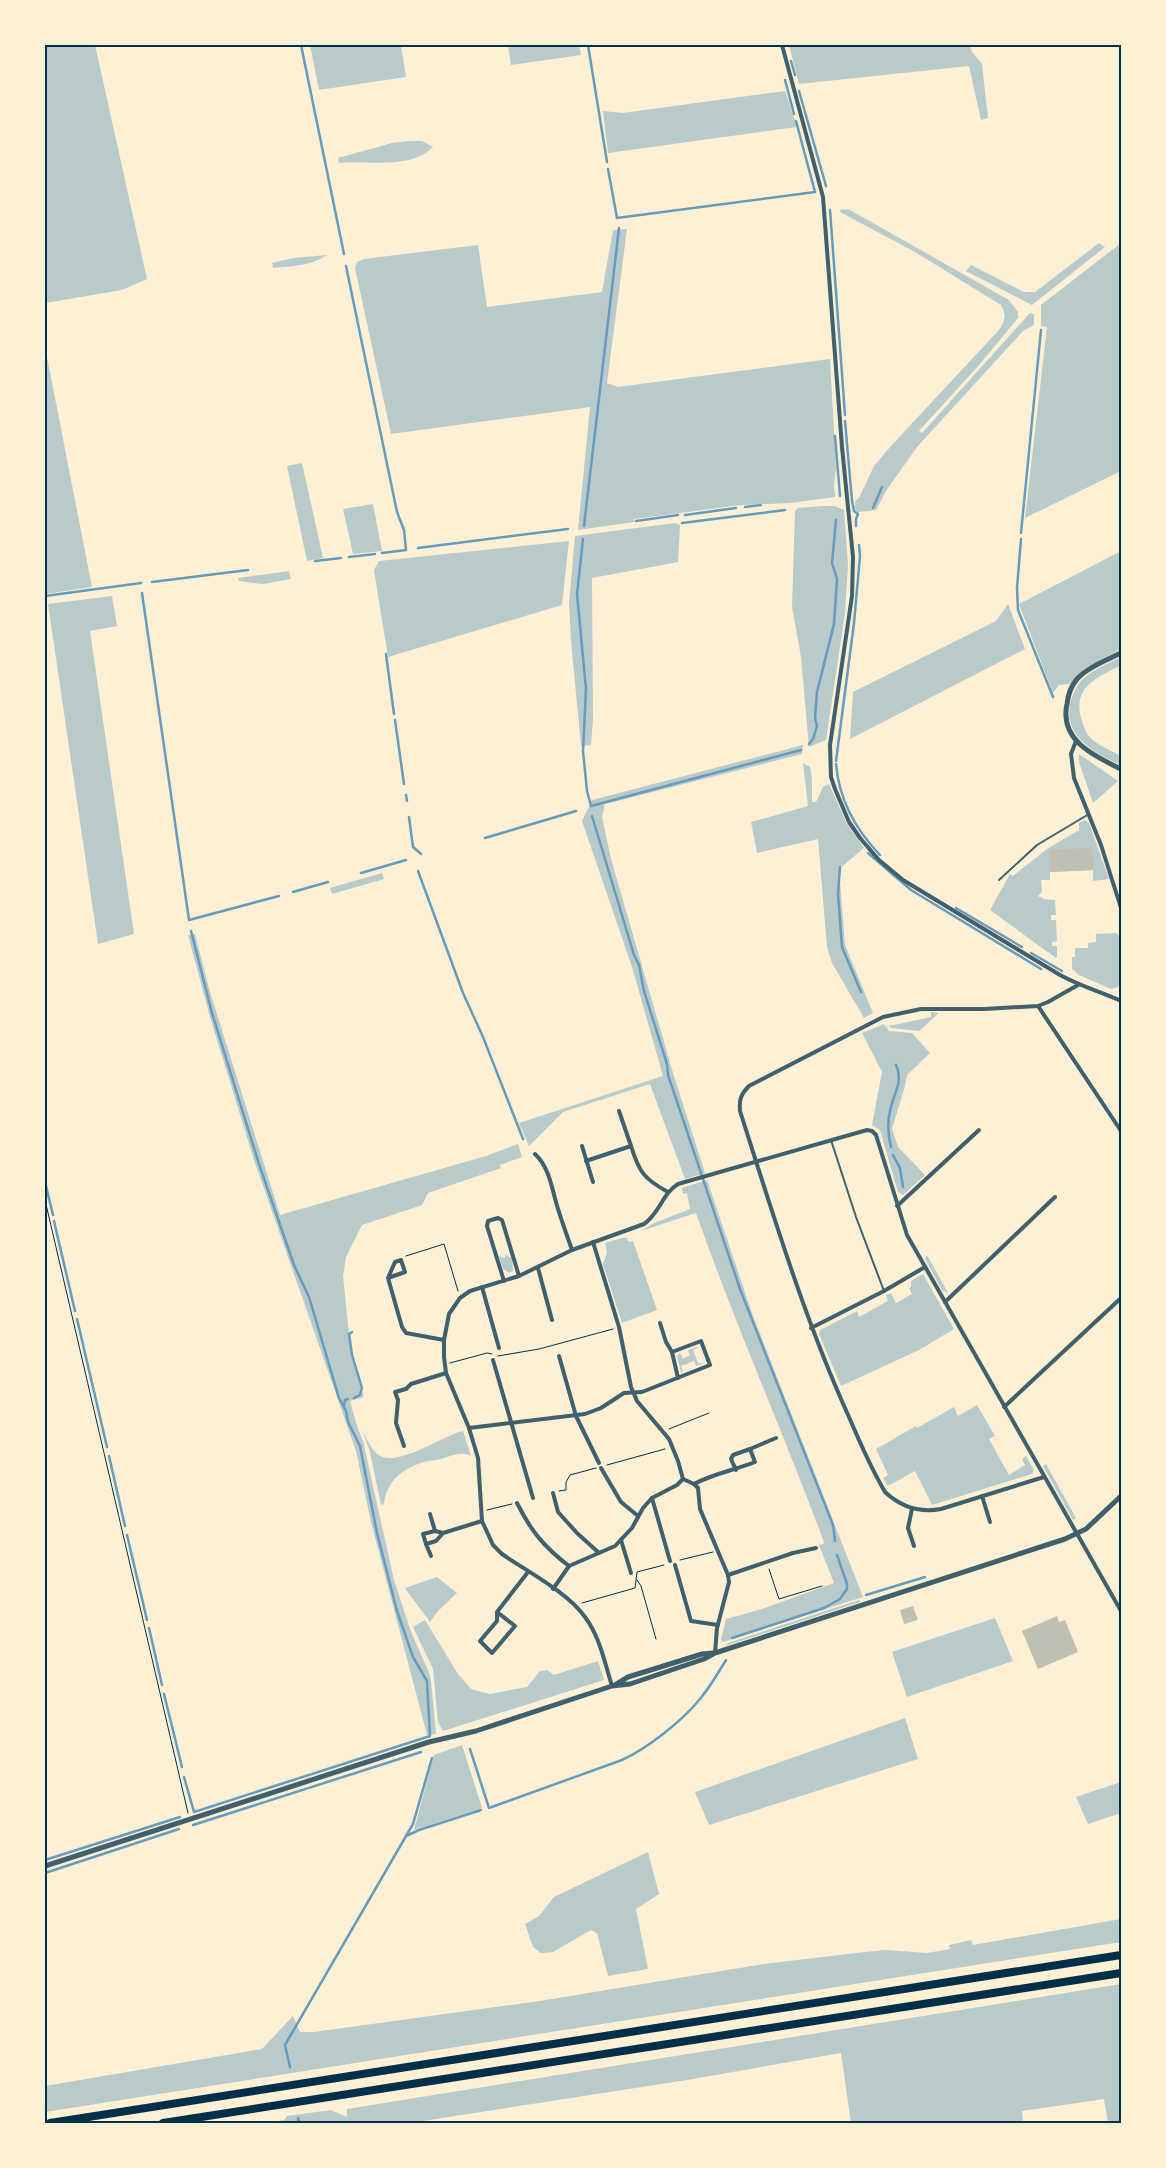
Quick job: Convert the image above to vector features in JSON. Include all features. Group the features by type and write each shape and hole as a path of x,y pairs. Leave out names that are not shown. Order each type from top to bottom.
{"highway":[{"path":"50,2123 1121,1955"},
{"path":"163,2123 1121,1973"}],"street":[{"path":"782,45 821,186 826,216 842,447 854,557 852,596 830,745 831,777 839,802 849,822 867,847 904,880 1078,985 1091,988 1121,1001"},
{"path":"1121,653 1090,669 1078,678 1072,686 1065,711 1068,729 1076,742 1086,751 1121,769"},
{"path":"1076,742 1071,754 1071,764 1121,908"},
{"path":"1044,1477 940,1509 925,1511 912,1509 891,1498 885,1492 836,1390 811,1328 793,1279 740,1111 739,1101 749,1086 867,1024 902,1012 921,1009 984,1009 1038,1006 1078,985"},
{"path":"1038,1006 1121,1131"},
{"path":"619,1111 637,1166 646,1178 668,1192"},
{"path":"612,1686 592,1630 585,1617 574,1605 498,1550 486,1532 482,1522 478,1458 469,1428 444,1364 444,1340 449,1314 460,1298 482,1287 519,1276 572,1250 629,1230 653,1218 668,1192 678,1184 867,1130 872,1131 876,1135 907,1236 1121,1611"},
{"path":"897,1206 979,1130"},
{"path":"582,1146 593,1182"},
{"path":"586,1160 630,1146"},
{"path":"536,1154 548,1172 557,1207 572,1250"},
{"path":"945,1302 1055,1197"},
{"path":"504,1281 487,1226 488,1221 498,1218 502,1220 519,1276"},
{"path":"593,1242 619,1327 633,1392 637,1402 664,1431 673,1447 683,1479 694,1484 700,1495 700,1509 728,1575 729,1582 718,1625 715,1653"},
{"path":"388,1278 405,1272 401,1260 395,1262 388,1278 402,1328 406,1333 444,1340"},
{"path":"811,1328 884,1291 925,1267"},
{"path":"538,1268 552,1320"},
{"path":"482,1287 499,1348"},
{"path":"1004,1407 1121,1298"},
{"path":"660,1323 666,1342 672,1352 678,1378"},
{"path":"469,1428 576,1416 600,1408 624,1393 642,1392 710,1365 700,1341 672,1352"},
{"path":"559,1356 576,1416 599,1463"},
{"path":"493,1360 533,1498"},
{"path":"404,1446 396,1424 398,1400 395,1392 406,1389 411,1384 446,1373"},
{"path":"736,1470 731,1459 733,1455 776,1438"},
{"path":"694,1484 755,1462 750,1448"},
{"path":"602,1468 621,1502 638,1516"},
{"path":"553,1589 569,1566 615,1546 632,1528 638,1516 652,1498 661,1491 677,1485 683,1479"},
{"path":"553,1493 558,1512 577,1533 599,1552"},
{"path":"982,1496 990,1522"},
{"path":"45,1866 429,1742 476,1731 612,1686 636,1675 702,1654 715,1653 1076,1534 1086,1528 1121,1496"},
{"path":"652,1498 691,1621 718,1625"},
{"path":"517,1503 528,1527 569,1566"},
{"path":"912,1509 908,1528 914,1546"},
{"path":"430,1514 435,1531"},
{"path":"431,1556 423,1534 435,1531 442,1533 482,1522"},
{"path":"426,1544 436,1541 442,1533"},
{"path":"622,1540 631,1573"},
{"path":"728,1575 793,1553 816,1548"},
{"path":"496,1612 515,1626 492,1653 480,1641 497,1621 496,1612 528,1572"}],"lane":[{"path":"999,880 1036,845 1089,814"},
{"path":"831,1140 858,1223 884,1291"}],"path":[{"path":"45,1200 188,1816 187,1820"},
{"path":"401,1260 401,1257 444,1244 460,1298"},
{"path":"444,1364 487,1353 501,1357 530,1349 539,1349 619,1327"},
{"path":"664,1431 709,1413"},
{"path":"553,1493 566,1490 566,1482 570,1475 673,1447"},
{"path":"481,1512 517,1503"},
{"path":"672,1563 718,1551"},
{"path":"767,1563 779,1599 822,1586"},
{"path":"574,1605 635,1588 638,1572 663,1565"},
{"path":"636,1580 641,1586 656,1639"}],"shaded area":[{"path":"45,45 95,45 147,279 122,290 45,303"},
{"path":"310,45 401,45 406,77 319,90"},
{"path":"508,45 579,45 581,55 511,65"},
{"path":"789,45 969,45 982,64 988,118 981,120 969,66 799,84"},
{"path":"785,91 797,127 608,153 603,111 623,113"},
{"path":"422,141 433,147 413,159 388,162 339,163 338,158 392,143"},
{"path":"841,209 850,210 1009,300 1018,312 1018,318 980,364 919,431 922,433 1030,313 1034,314 1034,325 1023,331 917,447 886,491 876,510 858,512 855,509 855,501 859,498 874,466 998,331 1005,315 1001,305 915,252 840,212"},
{"path":"627,229 607,383 618,387 830,359 836,468 835,497 790,503 741,505 634,519 634,522 578,530 590,407 391,434 355,268 357,262 364,259 478,245 487,307 602,292 613,230"},
{"path":"1099,243 1105,247 1032,305 966,271 971,265 1024,292 1035,292"},
{"path":"1121,243 1121,471 1025,518 1047,327 1041,326 1041,305"},
{"path":"327,255 321,259 294,266 273,268 272,263 293,258"},
{"path":"45,347 92,587 45,594"},
{"path":"302,463 323,558 307,561 287,466"},
{"path":"373,504 382,551 353,554 343,509"},
{"path":"835,506 844,510 848,565 845,613 826,740 809,747 801,657 792,607 795,511 798,508"},
{"path":"675,523 680,525 678,562 592,578 593,719 591,745 581,746 569,603 575,536"},
{"path":"569,541 562,605 388,657 374,570 379,561"},
{"path":"1121,551 1121,649 1084,669 1069,684 1059,685 1053,693 1019,604"},
{"path":"289,571 291,579 263,584 239,581 238,578"},
{"path":"112,596 117,626 90,631 134,934 98,944 48,604"},
{"path":"1008,604 1025,649 850,739 853,692 996,621"},
{"path":"1121,657 1121,665 1095,680 1083,692 1079,710 1089,737 1121,756 1121,765 1102,756 1084,743 1077,736 1069,717 1072,698 1081,681 1097,669"},
{"path":"803,745 802,754 605,804 602,817 611,859 673,1073 705,1173 685,1179 650,1084 563,1112 529,1146 519,1123 663,1076 632,967 582,821 592,800"},
{"path":"1079,754 1118,781 1093,803 1079,762"},
{"path":"803,763 810,767 812,802 816,802 823,787 829,784 847,824 864,848 839,869 845,945 873,1013 864,1018 832,963 827,947 818,839 757,853 751,822 808,806"},
{"path":"1085,820 1089,823 1109,879 1093,881 1093,870 1050,872 1050,880 1041,880 1042,892 1038,896 1044,899 1055,900 1056,915 1051,915 1051,920 1056,920 1057,941 1052,942 1052,946 1057,946 1056,958 990,910 1010,874 1013,876 1047,849 1079,830 1079,823"},
{"path":"382,873 384,879 332,894 330,888"},
{"path":"1116,933 1121,937 1120,983 1118,987 1111,989 1079,975 1072,969 1072,957 1075,957 1075,948 1088,948 1088,943 1096,942 1096,934"},
{"path":"195,934 210,992 280,1215 486,1156 518,1144 522,1157 500,1165 501,1168 428,1193 422,1205 362,1225 346,1257 343,1276 351,1355 364,1397 350,1401 363,1441 394,1580 411,1632 431,1680 436,1734 427,1735 371,1522 356,1451 254,1160 210,1017 188,935"},
{"path":"931,1012 939,1013 919,1031 891,1028 889,1026 931,1017"},
{"path":"884,1024 889,1031 912,1033 930,1053 907,1075 892,1129 898,1147 925,1175 903,1195 898,1192 880,1130 872,1125 882,1072 862,1033"},
{"path":"707,1180 753,1316 863,1597 723,1642 721,1639 726,1619 762,1609 834,1583 819,1545 824,1542 696,1213 641,1231 654,1223 690,1209 687,1193 683,1194 682,1188"},
{"path":"626,1237 629,1242 633,1241 657,1310 622,1323 603,1264 607,1252 605,1243"},
{"path":"506,1255 512,1258 513,1271 509,1273 503,1269 499,1256 505,1258"},
{"path":"927,1255 948,1293 942,1290 925,1259"},
{"path":"923,1274 954,1329 919,1350 841,1386 819,1334 820,1330 857,1311 859,1317 888,1301 886,1295 891,1293 896,1303 912,1294 909,1288 911,1287 911,1281"},
{"path":"699,1347 693,1350 698,1363 704,1363 696,1366 694,1361 681,1366 683,1372 681,1372 677,1356 680,1353 683,1359 690,1355 688,1350"},
{"path":"977,1405 995,1436 989,1439 1009,1475 1025,1465 1022,1459 1026,1456 1034,1470 1032,1474 932,1505 915,1471 888,1486 883,1478 888,1475 876,1449 954,1407 958,1416"},
{"path":"362,1430 376,1453 384,1457 394,1458 419,1450 463,1431 471,1456 458,1454 427,1461 410,1468 395,1479 386,1494 384,1504 381,1505 370,1452"},
{"path":"1046,1464 1076,1518 1073,1520 1043,1466"},
{"path":"437,1577 457,1593 438,1611 430,1622 405,1588"},
{"path":"859,1600 860,1602 728,1645 725,1644"},
{"path":"995,1618 1013,1661 907,1697 892,1652"},
{"path":"425,1620 458,1674 471,1689 490,1694 527,1687 540,1671 547,1670 554,1675 598,1661 604,1680 443,1731 438,1722 433,1669 413,1627"},
{"path":"905,1718 918,1759 709,1825 695,1792"},
{"path":"462,1745 482,1808 414,1830 434,1755"},
{"path":"1121,1782 1121,1813 1088,1824 1076,1797"},
{"path":"648,1852 659,1894 636,1909 648,1969 608,1976 597,1933 591,1930 553,1952 541,1953 533,1947 525,1924 539,1916 554,1897"},
{"path":"1121,1919 1121,1942 45,2112 45,2086 262,2049 293,2016 300,2032 314,2032 540,2001 764,1964 885,1950 927,1953 950,1949 949,1945 971,1940 973,1945"},
{"path":"1121,1984 1121,2123 1108,2123 1104,2099 1022,2111 1023,2123 851,2123 841,2053 687,2080 410,2123 265,2123 284,2120 287,2116 331,2110 347,2117 347,2109"}],"building":[{"path":"1092,848 1093,870 1050,872 1049,850"},
{"path":"913,1606 918,1620 904,1624 900,1610"},
{"path":"1057,1616 1059,1622 1065,1620 1078,1652 1038,1669 1022,1631"}],"waterway":[{"path":"301,45 344,254"},
{"path":"588,45 607,162"},
{"path":"791,61 795,75"},
{"path":"785,80 794,114"},
{"path":"799,91 826,186"},
{"path":"608,169 617,218 815,192 796,121"},
{"path":"830,210 845,415"},
{"path":"584,526 619,228"},
{"path":"346,266 397,512 404,530 406,550 382,553"},
{"path":"1021,533 1041,330"},
{"path":"845,421 852,501 854,511 858,514 856,526"},
{"path":"835,436 840,496"},
{"path":"873,508 882,487"},
{"path":"745,507 761,505"},
{"path":"685,515 736,508"},
{"path":"682,523 785,510"},
{"path":"636,521 678,515"},
{"path":"809,744 813,739 817,726 815,718 817,692 834,624 837,579 832,563 836,520"},
{"path":"418,548 568,529"},
{"path":"583,539 577,594 586,689 583,751 587,791 591,806 801,750"},
{"path":"1021,539 1017,588 1018,610 1053,697"},
{"path":"836,761 854,623 860,556 859,545"},
{"path":"349,557 375,554"},
{"path":"315,561 341,558"},
{"path":"152,582 248,570"},
{"path":"45,596 141,583"},
{"path":"142,593 189,920 279,896"},
{"path":"386,654 394,714"},
{"path":"395,720 404,784"},
{"path":"836,764 841,790 850,813 863,835 880,855"},
{"path":"406,795 407,801"},
{"path":"485,838 576,811"},
{"path":"592,816 634,955 639,965 644,991 667,1064 668,1075 740,1289 833,1525 835,1541"},
{"path":"409,817 413,847 421,854"},
{"path":"868,853 911,890 1041,969"},
{"path":"361,873 406,860"},
{"path":"840,867 838,894 842,947 861,992"},
{"path":"418,871 463,993 483,1037 523,1139"},
{"path":"293,892 328,882"},
{"path":"956,908 1022,947"},
{"path":"184,1777 194,1812 430,1736 427,1681 413,1657 397,1611 377,1533 360,1446 339,1398 309,1297 294,1265 259,1164 212,1013 191,931"},
{"path":"1031,953 1062,971"},
{"path":"891,1147 888,1120 899,1077 896,1065"},
{"path":"893,1155 900,1168 903,1187"},
{"path":"45,1182 53,1215"},
{"path":"54,1221 75,1311"},
{"path":"77,1319 107,1447"},
{"path":"352,1332 349,1334 352,1355 362,1388 360,1395 354,1398"},
{"path":"344,1405 345,1400 348,1399"},
{"path":"109,1456 125,1526"},
{"path":"127,1535 147,1620"},
{"path":"732,1638 824,1608 840,1599 847,1589 847,1584 837,1555"},
{"path":"866,1595 925,1577"},
{"path":"149,1628 162,1685"},
{"path":"470,1749 489,1808 632,1755 664,1733 693,1707 707,1690 726,1660"},
{"path":"164,1694 182,1767"},
{"path":"193,1825 421,1752"},
{"path":"290,2067 285,2045 413,1824 432,1758"},
{"path":"406,1836 481,1810"},
{"path":"45,1860 180,1817"},
{"path":"45,1873 179,1829"},
{"path":"298,2118 299,2123"}]}
